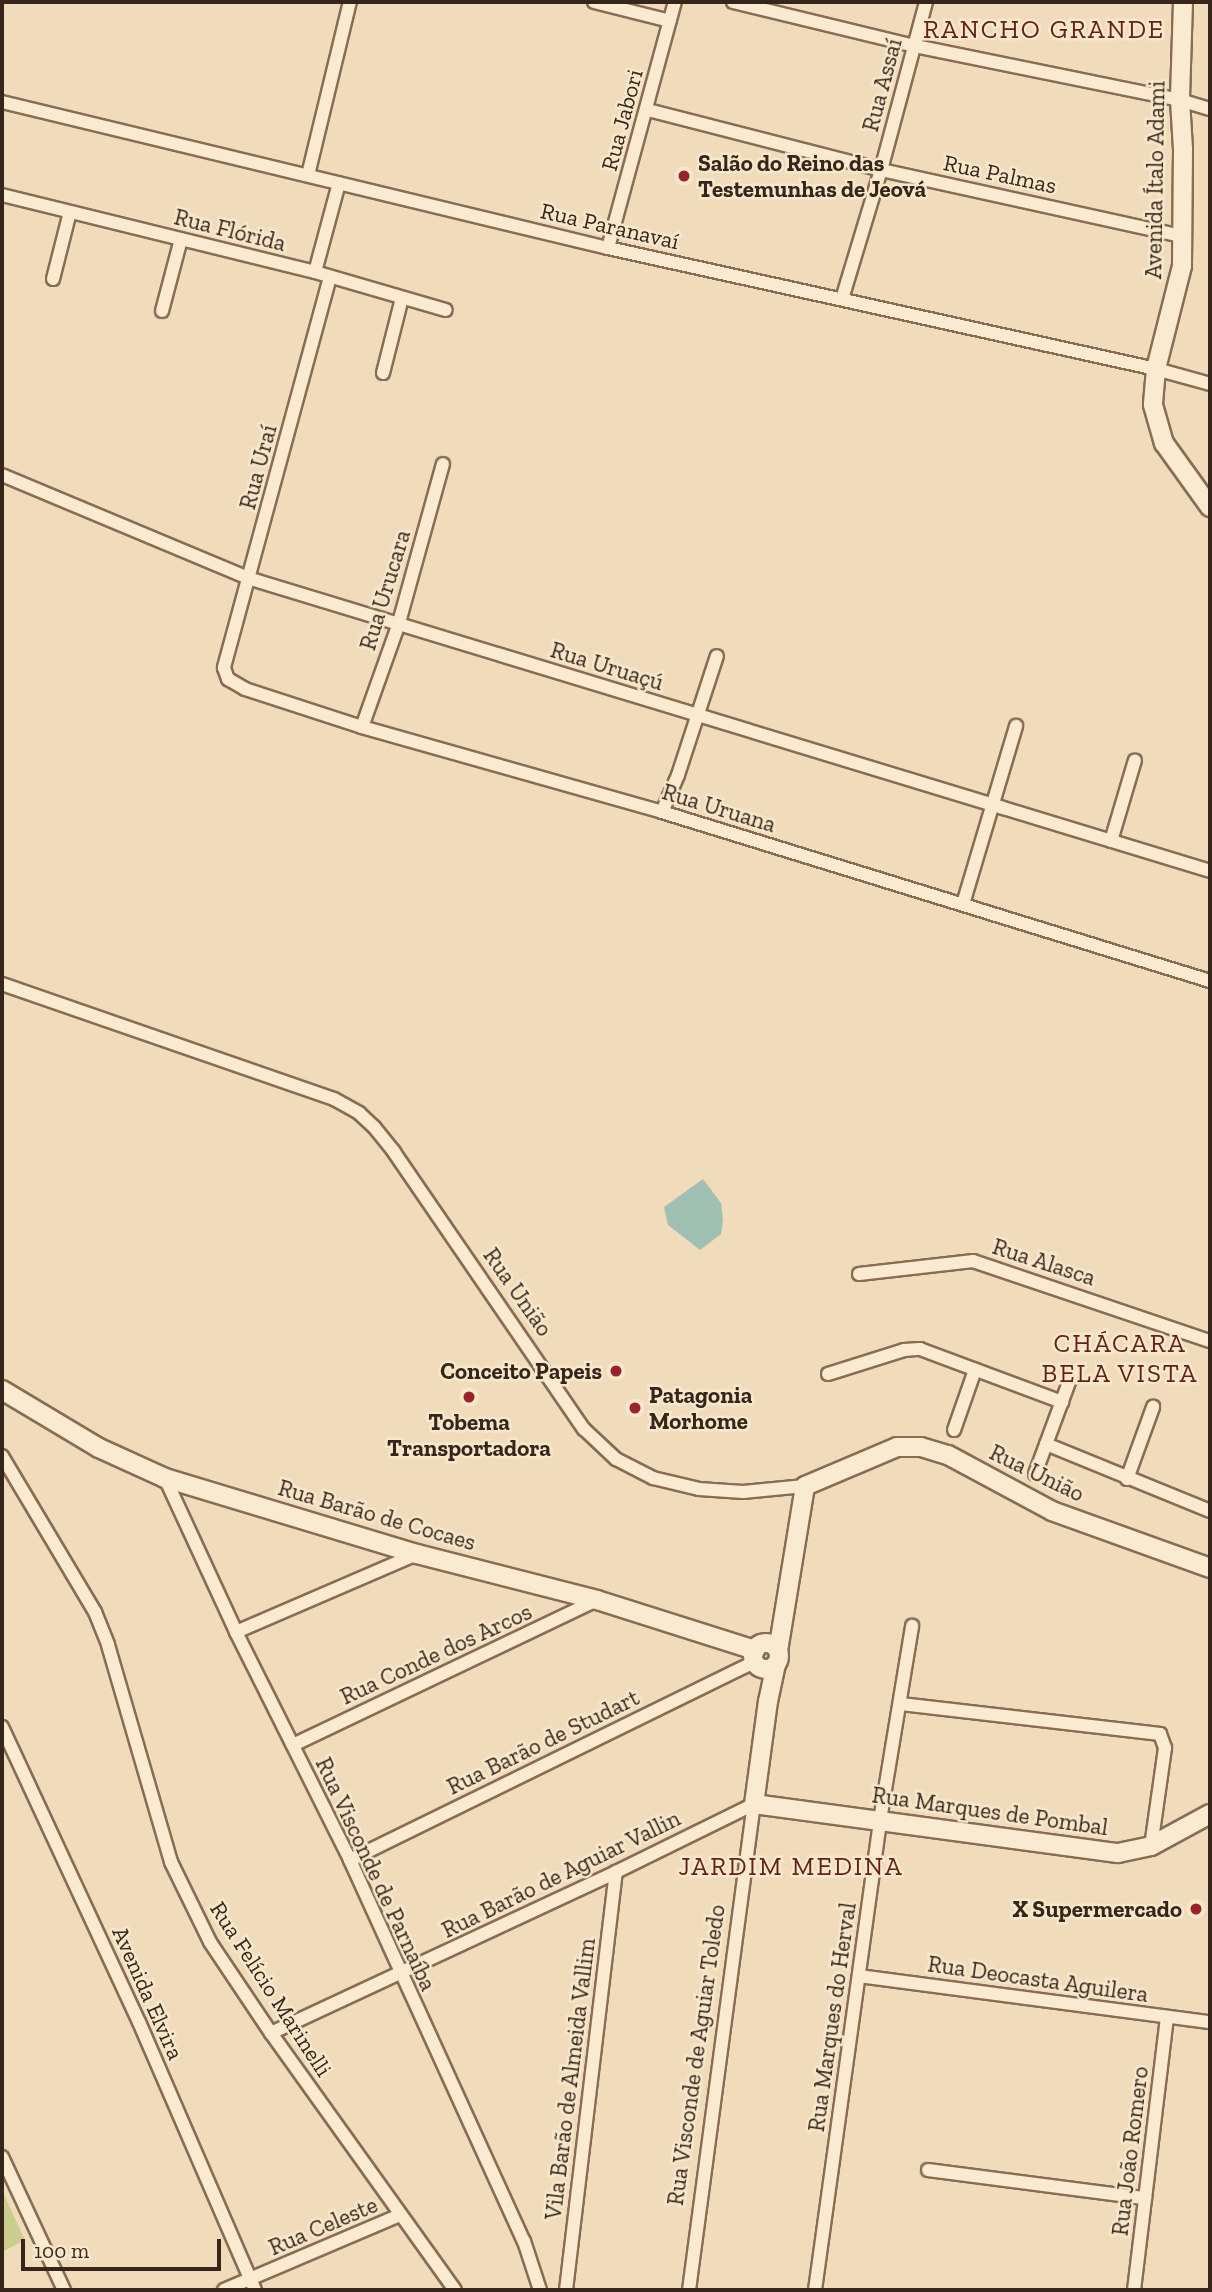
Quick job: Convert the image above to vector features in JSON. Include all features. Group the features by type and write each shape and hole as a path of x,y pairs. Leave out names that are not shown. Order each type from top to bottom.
{"street":[{"path":"307,175 350,2"},
{"path":"594,2 670,21"},
{"name":"Rua Jabori","path":"608,248 648,110 675,2"},
{"path":"733,2 915,46 1180,100 1210,110"},
{"name":"Rua Assaí","path":"842,299 881,170 926,2"},
{"name":"Avenida Ítalo Adami","path":"1183,2 1180,100 1182,236 1179,284 1156,369 1153,405 1164,443 1210,507"},
{"name":"Rua Paranavaí","path":"2,102 608,248 1156,369 1210,384"},
{"name":"Rua Palmas","path":"648,110 881,170 1182,236"},
{"path":"315,272 339,183"},
{"name":"Rua Flórida","path":"2,195 315,272 446,310"},
{"path":"53,279 70,212"},
{"path":"162,312 181,239"},
{"name":"Rua Uraí","path":"225,668 330,277"},
{"path":"383,373 402,298"},
{"name":"Rua Urucara","path":"362,727 398,625 443,464"},
{"name":"Rua Uruaçú","path":"2,475 251,579 1210,871"},
{"path":"662,812 717,656"},
{"name":"Rua Uruana","path":"225,668 228,679 245,689 362,727 662,812 1210,981"},
{"path":"963,904 1016,726"},
{"path":"1111,841 1135,760"},
{"name":"Rua União","path":"2,984 324,1095 359,1113 394,1152 584,1429 616,1459 653,1478 699,1489 743,1492 805,1486 873,1455 897,1447 921,1447 948,1455 1052,1511 1210,1568"},
{"name":"Rua Alasca","path":"859,1274 973,1261 1210,1340"},
{"path":"828,1374 904,1350 920,1349 1062,1402"},
{"path":"954,1430 975,1370"},
{"path":"1035,1474 1073,1371"},
{"name":"Rua Barão de Cocaes","path":"2,1390 99,1448 165,1478 417,1555 597,1600 763,1656"},
{"path":"1127,1479 1153,1407"},
{"path":"1046,1444 1210,1511"},
{"name":"Rua Felício Marinelli","path":"2,1456 95,1612 108,1645 171,1862 210,1942 271,2033 455,2290"},
{"name":"Rua Visconde de Parnaíba","path":"165,1478 236,1632 350,1860 524,2241 540,2290"},
{"name":"Rua Visconde de Aguiar Toledo","path":"689,2290 768,1701 763,1656 782,1617 805,1486"},
{"path":"236,1632 417,1555"},
{"name":"Rua Conde dos Arcos","path":"293,1745 597,1600"},
{"name":"Rua Marques do Herval","path":"816,2290 880,1820 912,1626"},
{"name":"Rua Barão de Studart","path":"350,1860 763,1656"},
{"path":"901,1704 1160,1734 1166,1748 1151,1846"},
{"name":"Avenida Elvira","path":"2,1727 139,2022 253,2285"},
{"name":"Rua Barão de Aguiar Vallin","path":"271,2033 616,1872 754,1804"},
{"name":"Rua Marques de Pombal","path":"754,1804 1118,1853 1133,1853 1151,1846 1210,1814"},
{"name":"Vila Barão de Almeida Vallim","path":"566,2290 616,1872"},
{"name":"Rua Deocasta Aguilera","path":"859,1976 1210,2022"},
{"name":"Rua João Romero","path":"1134,2290 1167,2017"},
{"path":"2,2157 64,2290"},
{"path":"929,2170 1145,2198"},
{"name":"Rua Celeste","path":"224,2290 253,2285 400,2215"}],"green space":[{"path":"2,2190 25,2240 2,2252"}],"shaded area":[{"path":"703,1179 721,1203 723,1220 721,1234 700,1250 668,1225 664,1207"}],"place":[{"name":"Salão do Reino das Testemunhas de Jeová","path":"684,176"},
{"name":"Conceito Papeis","path":"616,1371"},
{"name":"Tobema Transportadora","path":"469,1397"},
{"name":"Patagonia Morhome","path":"635,1408"},
{"name":"X Supermercado","path":"1196,1909"}],"district":[{"name":"RANCHO GRANDE","path":"1044,30"},
{"name":"CHÁCARA BELA VISTA","path":"1120,1359"},
{"name":"JARDIM MEDINA","path":"791,1867"}]}
